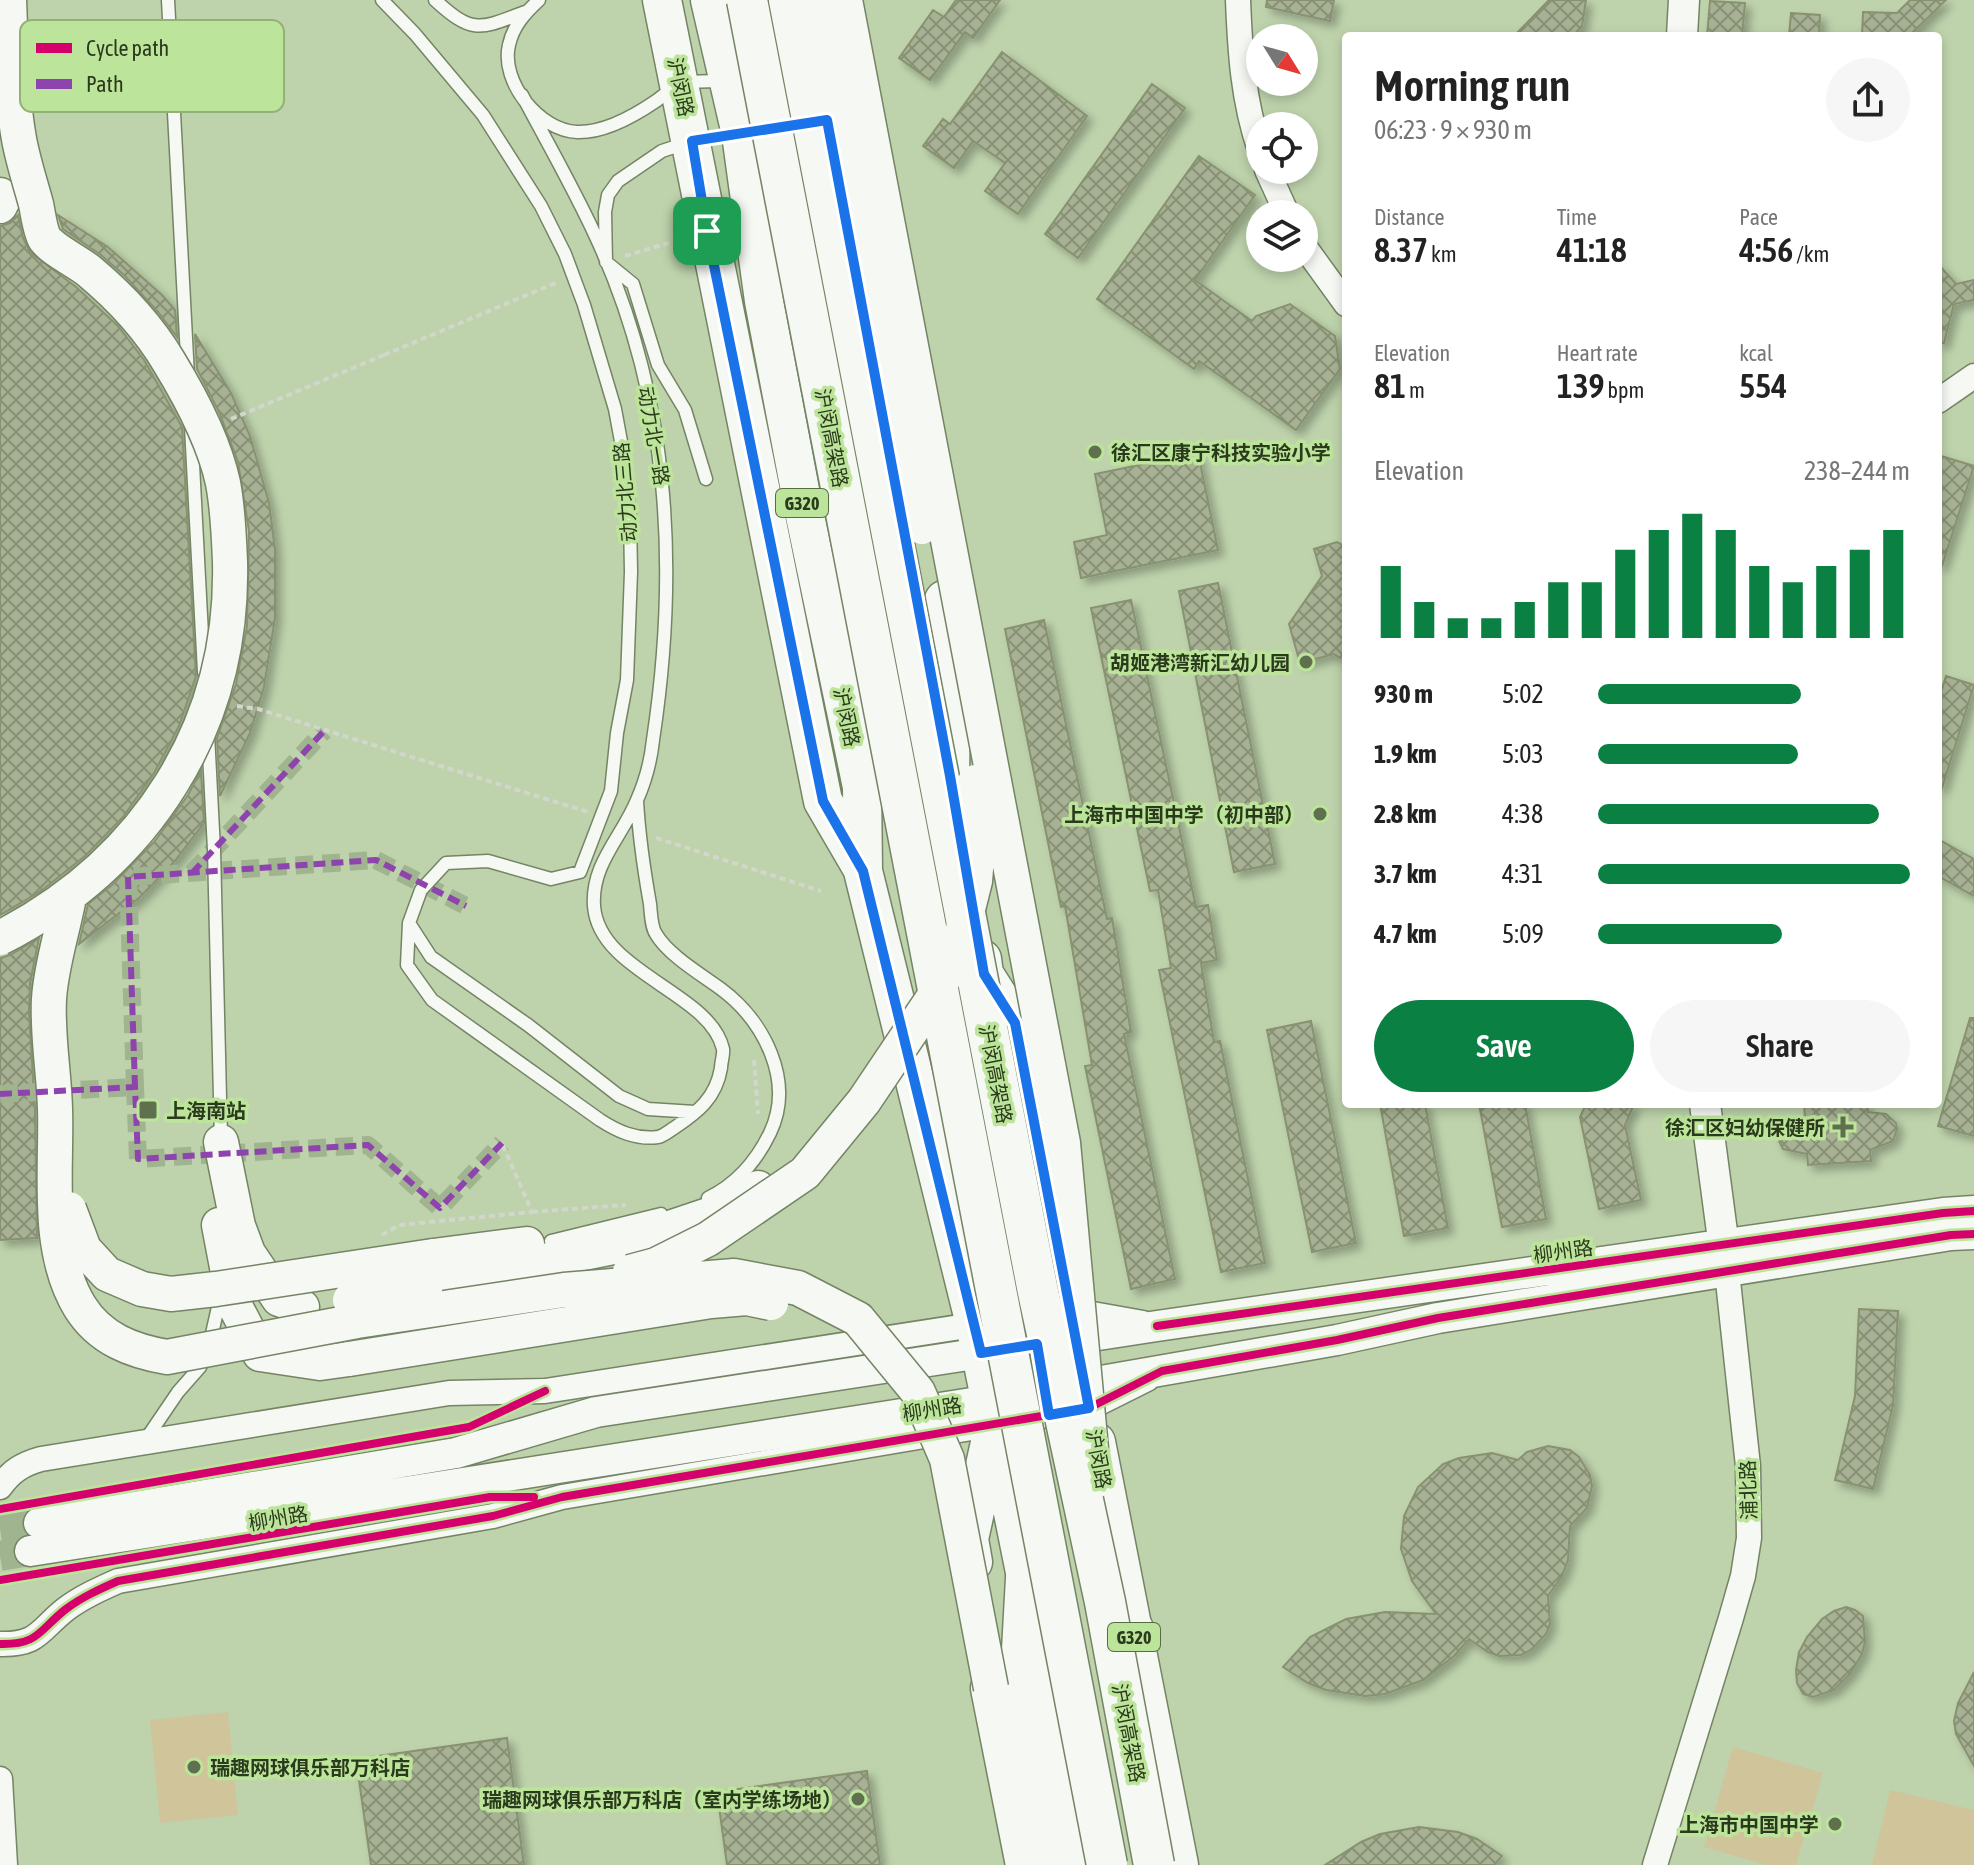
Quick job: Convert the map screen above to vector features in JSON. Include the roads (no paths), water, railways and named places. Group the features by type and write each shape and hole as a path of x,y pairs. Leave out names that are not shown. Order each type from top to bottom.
{"highway":[{"name":"沪闵高架路","path":"747,0 1107,1865"},
{"name":"沪闵高架路","path":"789,0 1038,1292 1119,1615 1154,1865"},
{"path":"1026,1578 1021,1668 1053,1865"},
{"path":"1119,1615 1138,1748 1165,1865"},
{"path":"1093,1643 1138,1748"},
{"path":"991,1688 1026,1865"}],"main road":[{"path":"0,938 69,897 112,859 146,822 179,771 211,701 223,656 231,595 229,532 223,482 204,431 168,359 130,309 90,271 45,238 19,138 9,0"},
{"name":"沪闵路","path":"662,0 823,801 863,871"},
{"name":"沪闵路","path":"710,0 741,134 764,301 862,787 863,871 978,1338 1084,1865"},
{"name":"沪闵路","path":"805,0 802,66 813,122 950,776 984,974 1015,1023 1087,1396 1119,1615 1179,1865"},
{"path":"564,1290 656,1265 708,1239 805,1173 864,1101 938,991 960,941 975,881 981,810 813,0"},
{"name":"沪闵路","path":"831,0 952,643 950,776"},
{"path":"845,0 1063,1143 1119,1615"},
{"path":"0,195 3,200 0,206"},
{"path":"69,897 49,998 55,1110 55,1209 63,1265 80,1307 109,1339 139,1352 167,1357 357,1321 564,1290 734,1276 798,1288 858,1319 918,1392 947,1459 991,1688"},
{"path":"984,974 1034,1330 1135,1865"},
{"path":"55,1110 67,1203 84,1249 107,1274 142,1289 171,1294 216,1289 551,1241"},
{"path":"221,1142 238,1226 248,1253 279,1299 302,1307 613,1247 720,1211 816,1159"},
{"path":"220,1212 234,1304 246,1329 260,1354 294,1361 320,1363 622,1314 747,1298 825,1318 884,1348"},
{"name":"沪闵路","path":"992,1412 969,1539 1026,1865"}],"street":[{"path":"1238,0 1249,112"},
{"path":"1682,32 1684,0"},
{"path":"1318,265 1342,298"},
{"path":"1942,398 1974,376"},
{"name":"浦北路","path":"1655,1865 1731,1618 1743,1576 1749,1538 1748,1466 1709,1108"},
{"name":"柳州路","path":"1974,1211 1943,1213 1726,1258 1438,1318 1337,1340 1162,1371 1087,1396 1047,1403 34,1537 456,1453 596,1412 978,1338 1073,1324 1157,1326 1726,1258 1974,1234"},
{"path":"0,1487 8,1476 25,1464 449,1393 545,1391 978,1338"},
{"path":"0,1644 22,1644 65,1609 118,1581 493,1516 562,1497 992,1412"},
{"path":"0,1779 5,1865"}],"lane":[{"path":"168,0 169,20"},
{"name":"动力北三路","path":"382,0 483,115 541,206 573,275 601,355 625,463 630,517 627,680 611,791 580,872 551,879 488,861 446,863 421,890 409,923"},
{"path":"435,0 473,27 488,26 526,12 539,0"},
{"name":"动力北一路","path":"526,12 514,29 508,49 511,75 590,225 606,262 635,342 661,459 668,573 653,744 637,800"},
{"path":"522,95 535,113 553,125 575,133 600,131 647,107 681,84 772,72"},
{"path":"144,1443 178,1392 200,1367 218,1307 221,1142 213,823 174,112"},
{"path":"706,479 685,410 658,365 633,284 606,262 605,212 608,195 618,181 662,151 692,141 784,127"},
{"path":"409,923 407,965 432,1000 620,1134 659,1137 698,1112 718,1085 723,1050 708,1020 651,980 607,941 594,909 596,875 637,800"},
{"path":"637,800 642,861 655,934 691,970 732,999 761,1030 773,1057 779,1086 777,1118 760,1154 740,1177 695,1204"},
{"path":"409,923 431,957 528,1025 619,1096 648,1109 698,1112"},
{"path":"551,1241 670,1212"}],"tunnel":[{"path":"192,873 324,731"},
{"path":"135,1087 128,877 376,860 466,906"},
{"path":"0,1094 135,1087 138,1159 368,1145 440,1208 502,1143"},
{"path":"0,1529 39,1523"},
{"path":"0,1556 30,1551"}],"place":[{"name":"徐汇区康宁科技实验小学","path":"1095,452"},
{"name":"胡姬港湾新汇幼儿园","path":"1306,662"},
{"name":"上海市中国中学（初中部）","path":"1320,814"},
{"name":"上海南站","path":"148,1110"},
{"name":"徐汇区妇幼保健所","path":"1843,1127"},
{"name":"瑞趣网球俱乐部万科店","path":"194,1767"},
{"name":"瑞趣网球俱乐部万科店（室内学练场地）","path":"858,1799"},
{"name":"上海市中国中学","path":"1835,1824"}]}
